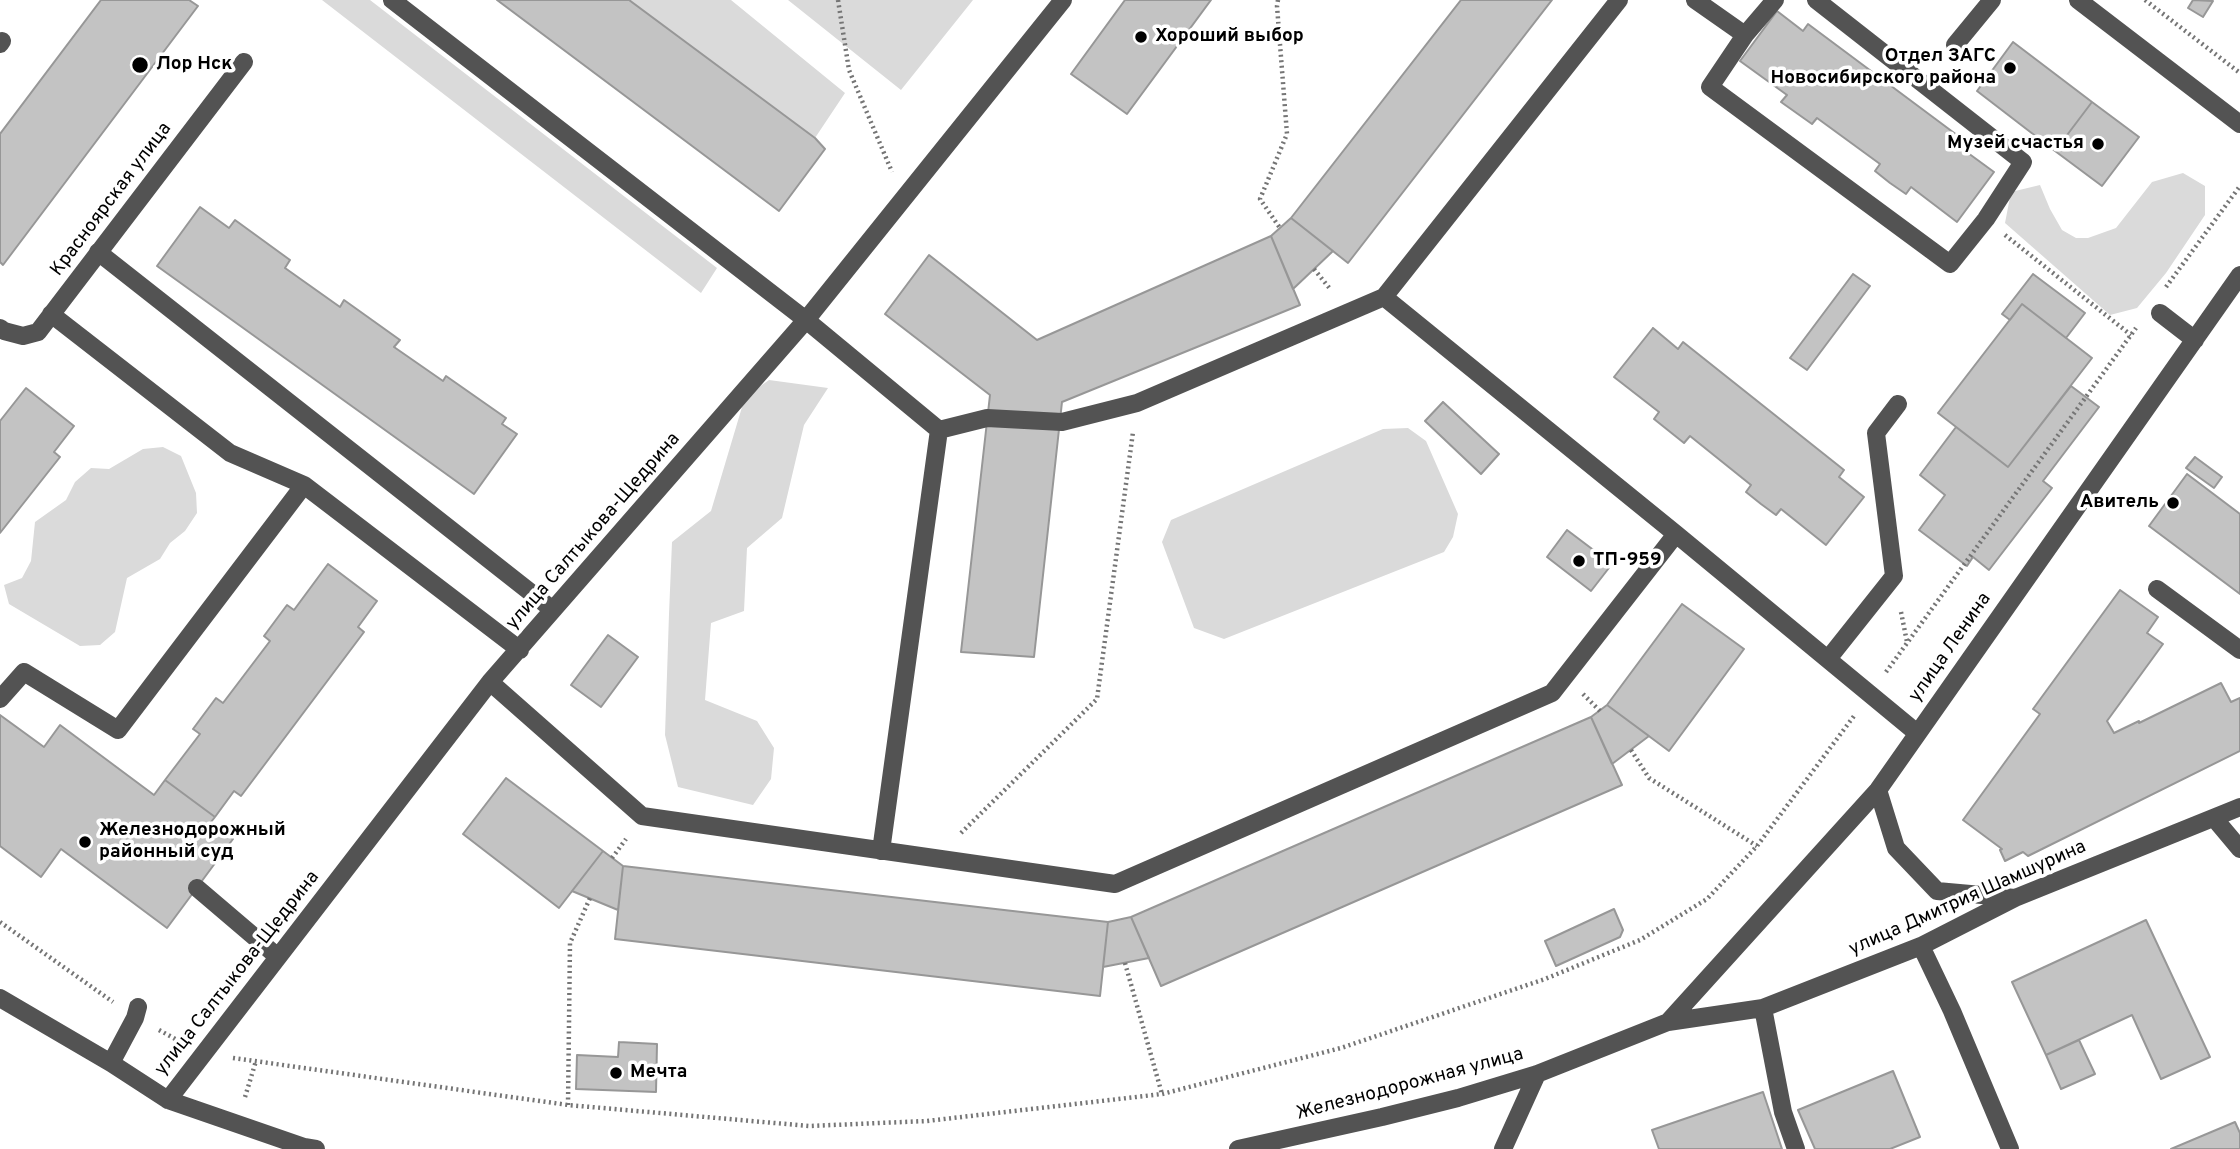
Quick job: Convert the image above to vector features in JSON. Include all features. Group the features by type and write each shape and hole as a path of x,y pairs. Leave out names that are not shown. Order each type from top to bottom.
{"street":[{"path":"392,0 806,320 939,430"},
{"name":"улица Салтыкова-Щедрина","path":"168,1100 278,957 341,887 490,682 806,320 1063,0"},
{"path":"939,430 987,418 1062,422 1137,403 1384,297 1619,0"},
{"path":"1695,0 1745,35"},
{"path":"1775,0 1745,35 1710,87 1950,264 1986,219 2023,162 1816,0"},
{"path":"1955,45 1992,0"},
{"path":"2078,0 2240,124"},
{"name":"Красноярская улица","path":"0,328 23,336 38,332 244,62"},
{"path":"98,252 553,610"},
{"name":"улица Ленина","path":"1668,1022 1878,790 2240,275"},
{"path":"1384,297 1917,733"},
{"path":"2160,313 2195,340"},
{"path":"51,314 230,453 304,485 520,650"},
{"path":"1828,659 1894,576 1876,433 1898,404"},
{"path":"881,851 939,430"},
{"path":"0,699 24,672 118,730 304,485"},
{"path":"490,682 642,817 1115,884 1552,693 1676,534"},
{"path":"2157,589 2240,650"},
{"path":"1878,790 1896,848 1937,891 2015,898"},
{"name":"улица Дмитрия Шамшурина","path":"1668,1022 1763,1008 1922,946 2015,898 2240,807"},
{"path":"2214,818 2240,849"},
{"path":"197,888 278,957"},
{"path":"1922,946 2010,1149"},
{"path":"0,998 168,1100 308,1148"},
{"path":"1763,1008 1783,1112 1796,1149"},
{"path":"111,1063 136,1012"},
{"name":"Железнодорожная улица","path":"1238,1149 1458,1098 1537,1074 1668,1022"},
{"path":"1503,1149 1537,1074"}],"path":[{"path":"838,0 849,70 904,199"},
{"path":"1278,0 1287,134 1260,199 1280,228"},
{"path":"2145,0 2240,73"},
{"path":"2162,292 2240,186"},
{"path":"1986,219 2131,335"},
{"path":"0,922 203,1054 568,1105 809,1126 927,1121 1162,1094 1341,1048 1545,979 1640,940 1707,899 1758,846 2139,324"},
{"path":"936,859 1097,699 1137,403"},
{"path":"1631,750 1649,778 1758,846"},
{"path":"568,1105 570,943 590,898"},
{"path":"1125,963 1162,1094"}],"shaded area":[{"path":"322,0 370,0 717,268 701,293"},
{"path":"629,0 731,0 845,93 815,138"},
{"path":"788,0 973,0 901,90"},
{"path":"2183,173 2205,186 2205,215 2166,273 2137,308 2110,315 2005,223 2011,192 2040,185 2062,230 2076,238 2088,238 2116,228 2152,182"},
{"path":"769,380 828,388 804,425 782,518 747,548 744,611 711,623 705,700 757,721 774,748 771,779 753,805 678,787 665,735 669,614 672,542 711,511 745,397"},
{"path":"1408,428 1426,441 1458,514 1453,537 1444,552 1224,639 1194,628 1162,542 1171,520 1383,429"},
{"path":"163,447 181,456 196,493 197,513 185,531 170,543 160,559 127,578 115,632 100,645 80,646 9,604 4,585 22,578 31,561 35,522 66,500 75,482 91,468 109,469 143,449"}],"building":[{"path":"101,0 189,0 198,6 3,265 0,262 0,134"},
{"path":"497,0 629,0 815,138 825,149 779,211"},
{"name":"Хороший выбор","path":"1125,0 1211,0 1127,114 1071,74"},
{"path":"1461,0 1552,0 1348,263 1291,218"},
{"path":"2193,0 2213,1 2203,17 2188,8"},
{"path":"1777,11 1803,31 1808,24 1973,147 1968,153 1994,172 1957,222 1911,187 1906,194 1890,183 1875,171 1880,164 1817,118 1812,124 1781,102 1787,95 1740,61"},
{"path":"2013,42 2092,102 2055,151 1977,91"},
{"path":"2092,102 2139,137 2102,186 2055,151"},
{"path":"200,207 229,228 235,220 290,260 285,268 340,307 344,300 400,340 394,347 443,381 446,376 506,418 502,424 517,434 474,494 157,266"},
{"path":"1291,218 1333,251 1293,289 1271,236"},
{"path":"1271,236 1300,305 1062,402 1034,657 961,652 990,395 885,314 929,255 1037,340"},
{"path":"1853,274 1870,286 1807,370 1790,358"},
{"path":"2033,274 2085,313 2066,338 2022,304 2010,320 2002,314"},
{"path":"2022,304 2092,358 2008,467 1938,413"},
{"path":"1653,328 1678,349 1683,342 1844,470 1839,477 1864,497 1826,545 1781,509 1776,515 1746,492 1751,485 1690,436 1684,443 1654,419 1659,412 1614,377"},
{"path":"2071,386 2099,407 2043,481 2052,488 1989,570 1973,557 1967,566 1919,530 1945,495 1920,475 1956,427 2008,467"},
{"path":"26,388 74,426 54,452 60,457 0,533 0,421"},
{"path":"1443,402 1499,454 1481,474 1425,421"},
{"path":"2195,457 2222,477 2214,488 2186,468"},
{"path":"2187,474 2240,514 2240,594 2149,526"},
{"name":"ТП-959","path":"1567,530 1612,564 1591,591 1547,557"},
{"path":"328,564 377,601 358,627 364,632 241,796 234,791 215,817 165,780 200,734 193,729 216,698 223,703 270,641 264,636 287,605 294,610"},
{"path":"2120,590 2158,617 2147,633 2163,644 2107,721 2114,733 2221,683 2231,702 2240,698 2240,751 2028,856 2023,852 2005,861 2000,850 2002,849 1963,820 2040,714 2033,709"},
{"path":"1682,604 1744,649 1669,751 1607,705"},
{"path":"608,635 638,657 601,707 571,685"},
{"path":"1607,705 1649,736 1612,764 1591,717"},
{"path":"0,715 44,747 60,725 154,795 165,780 215,817 203,832 213,839 220,829 233,839 167,928 61,849 41,877 0,846"},
{"path":"1591,717 1622,785 1161,986 1131,917"},
{"path":"506,778 603,851 559,908 463,834"},
{"path":"603,851 623,866 618,910 572,891"},
{"path":"623,866 1108,922 1100,996 615,939"},
{"path":"1614,909 1623,930 1620,937 1556,966 1545,941"},
{"path":"1131,917 1149,958 1103,967 1108,922"},
{"path":"2146,920 2210,1057 2161,1079 2132,1015 2046,1055 2012,982"},
{"path":"2079,1040 2095,1074 2061,1089 2046,1055"},
{"name":"Мечта","path":"619,1042 657,1044 656,1092 576,1089 577,1055 618,1057"},
{"path":"1893,1071 1920,1137 1890,1149 1815,1149 1798,1110"},
{"path":"1763,1092 1782,1149 1659,1149 1652,1130"},
{"path":"2235,1122 2240,1133 2240,1149 2171,1149"}],"place":[{"name":"Хороший выбор","path":"1141,37"},
{"name":"Лор Нск","path":"140,65"},
{"name":"Отдел ЗАГС Новосибирского района","path":"2010,68"},
{"name":"Музей счастья","path":"2098,144"},
{"name":"Авитель","path":"2173,503"},
{"name":"ТП-959","path":"1579,561"},
{"name":"Железнодорожный районный суд","path":"85,842"},
{"name":"Мечта","path":"616,1073"}]}
